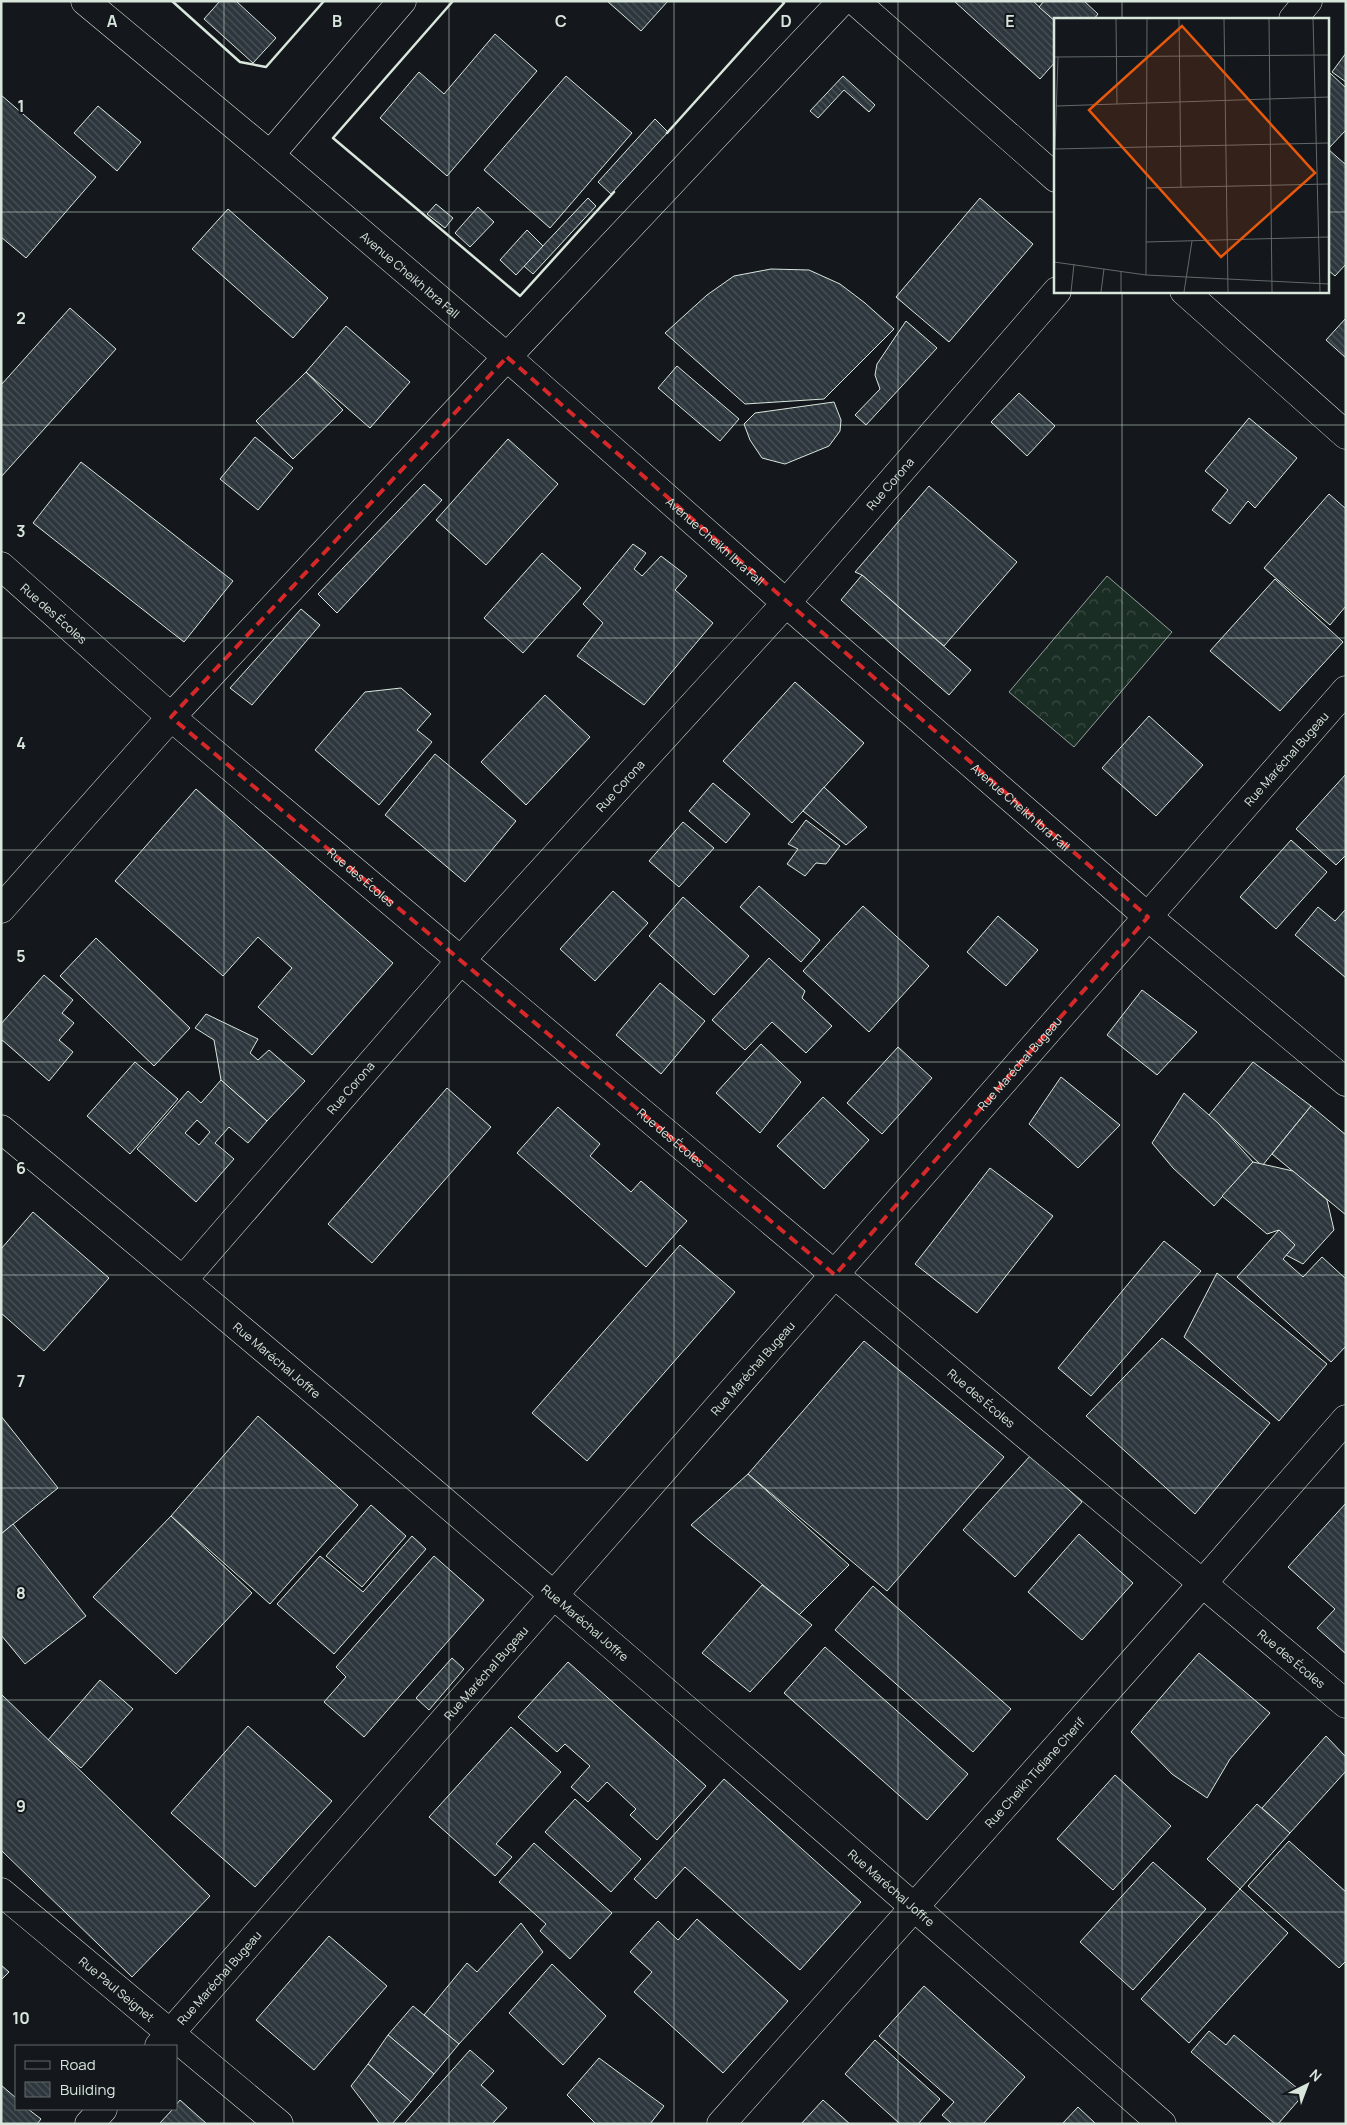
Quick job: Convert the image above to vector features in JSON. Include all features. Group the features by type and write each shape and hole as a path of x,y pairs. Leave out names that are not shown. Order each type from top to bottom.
{"main road":[{"name":"Avenue Cheikh Ibra Fall","path":"85,1 270,155 507,357 786,604 1148,918 1346,1082"},
{"path":"270,155 402,1"},
{"path":"1,909 171,717 842,1"},
{"path":"856,1 1054,176"},
{"path":"1294,18 1308,1"},
{"name":"Rue Corona","path":"184,1280 461,960 786,604 1057,292"},
{"path":"1185,292 1346,435"},
{"name":"Rue des Écoles","path":"1,566 171,717 1346,1704"},
{"name":"Rue Maréchal Bugeau","path":"165,2040 553,1594 835,1275 1346,690"},
{"name":"Rue Maréchal Joffre","path":"1,1129 184,1280 553,1594 1162,2124"},
{"name":"Rue Cheikh Tidiane Cherif","path":"721,2124 1202,1584 1346,1419"},
{"name":"Rue Paul Seignet","path":"1,1892 165,2040"},
{"name":"Rue Paul Seignet","path":"178,2050 279,2124"},
{"path":"90,2124 102,2110"}],"highlighted area":[{"path":"507,357 1148,917 835,1275 171,717"}],"green space":[{"path":"1107,576 1172,632 1074,747 1009,692"}],"building":[{"path":"220,1 236,1 276,38 253,63 204,19"},
{"path":"607,1 668,1 641,31"},
{"path":"954,1 1033,1 1054,20 1054,63 1040,79"},
{"path":"1044,1 1084,1 1098,14 1095,18 1054,18 1054,20 1039,7"},
{"path":"495,34 537,71 447,176 380,118 419,72 444,94"},
{"path":"1346,53 1346,82 1332,72"},
{"path":"1330,73 1346,88 1346,130 1330,147"},
{"path":"566,76 632,133 550,228 484,170"},
{"path":"843,76 875,105 869,112 844,90 818,118 810,111"},
{"path":"1,95 96,177 26,258 1,237"},
{"path":"98,106 141,142 117,171 74,133"},
{"path":"655,119 668,132 611,194 598,182"},
{"path":"1330,151 1346,165 1346,264 1335,276 1330,272"},
{"path":"588,198 596,206 533,274 524,266"},
{"path":"980,198 1033,244 949,342 896,297"},
{"path":"436,204 453,218 445,228 427,214"},
{"path":"478,207 494,222 470,247 455,233"},
{"path":"228,209 328,298 293,338 192,249"},
{"path":"527,230 543,246 516,275 500,260"},
{"path":"771,269 809,270 840,284 894,329 824,399 745,404 665,333 707,295 734,276"},
{"path":"70,308 116,349 1,477 1,385"},
{"path":"1346,318 1346,358 1326,340"},
{"path":"906,321 937,348 866,425 855,415 880,389 875,375 877,364"},
{"path":"346,326 410,382 370,428 306,372"},
{"path":"677,366 739,419 720,441 658,388"},
{"path":"306,372 343,410 293,459 256,421"},
{"path":"1019,393 1055,426 1027,456 991,422"},
{"path":"834,402 841,420 840,431 829,446 785,464 762,458 750,440 744,424 755,413"},
{"path":"1249,418 1297,458 1255,508 1248,501 1230,524 1212,510 1228,490 1205,471"},
{"path":"255,437 293,468 258,510 220,479"},
{"path":"508,439 558,484 486,565 436,520"},
{"path":"81,462 233,581 184,642 33,523"},
{"path":"424,484 442,500 337,613 318,594"},
{"path":"929,486 1017,562 944,646 862,575 855,572"},
{"path":"1329,494 1346,509 1346,606 1330,625 1264,568"},
{"path":"633,544 646,553 634,569 642,576 661,556 687,576 675,590 713,623 644,705 577,656 603,623 583,604"},
{"path":"542,553 581,588 523,653 484,618"},
{"path":"862,575 971,670 949,695 841,600"},
{"path":"1275,579 1343,642 1280,711 1210,651"},
{"path":"301,609 320,625 252,705 230,688"},
{"path":"795,682 864,743 792,823 723,761"},
{"path":"401,688 431,714 417,730 432,742 379,805 315,750 365,692"},
{"path":"545,695 590,737 526,805 481,762"},
{"path":"1149,716 1203,765 1156,816 1102,768"},
{"path":"435,754 516,821 465,882 385,815"},
{"path":"1346,774 1346,855 1336,865 1296,829"},
{"path":"713,783 750,814 726,843 689,811"},
{"path":"824,787 867,827 846,845 803,811"},
{"path":"196,789 393,963 312,1055 258,1007 292,968 258,937 223,976 115,881"},
{"path":"806,820 840,846 826,864 816,863 805,876 787,864 798,849 788,844"},
{"path":"683,822 714,848 679,887 649,861"},
{"path":"1291,840 1327,872 1276,929 1240,897"},
{"path":"759,886 820,940 801,962 740,907"},
{"path":"613,891 648,923 595,981 560,949"},
{"path":"683,897 749,956 714,995 649,936"},
{"path":"863,906 929,966 869,1032 803,971"},
{"path":"1318,907 1335,921 1346,909 1346,978 1295,935"},
{"path":"998,916 1038,950 1006,986 967,952"},
{"path":"96,938 190,1028 154,1066 60,976"},
{"path":"769,958 805,991 802,998 832,1026 806,1053 772,1022 745,1050 712,1020"},
{"path":"44,975 73,1000 62,1013 74,1023 59,1040 73,1052 49,1081 1,1039 1,1024"},
{"path":"660,983 705,1021 661,1074 616,1035"},
{"path":"1142,990 1197,1032 1157,1075 1107,1035"},
{"path":"206,1014 258,1039 250,1053 258,1060 269,1050 305,1081 267,1121 221,1080 214,1040 195,1028"},
{"path":"761,1044 801,1082 760,1133 716,1093"},
{"path":"898,1047 932,1078 882,1134 847,1103"},
{"path":"135,1062 178,1099 130,1154 87,1116"},
{"path":"1253,1062 1311,1106 1262,1166 1209,1115"},
{"path":"1061,1077 1120,1125 1078,1168 1029,1124"},
{"path":"221,1080 267,1121 248,1143 229,1127 215,1143 234,1159 196,1202 137,1149 188,1091 201,1103","holes":["197,1120 210,1132 199,1145 185,1133"]},
{"path":"447,1088 491,1127 372,1263 328,1224"},
{"path":"1184,1093 1218,1123 1253,1162 1214,1206 1173,1168 1152,1143"},
{"path":"823,1097 869,1140 824,1189 777,1146"},
{"path":"1311,1106 1346,1135 1346,1215 1272,1154"},
{"path":"558,1107 600,1144 590,1156 631,1192 641,1181 687,1221 646,1267 517,1153"},
{"path":"1253,1162 1293,1171 1327,1200 1334,1230 1303,1264 1286,1255 1295,1245 1279,1230 1267,1234 1222,1196"},
{"path":"990,1168 1053,1216 977,1313 915,1264"},
{"path":"33,1212 109,1278 44,1351 1,1313 1,1249"},
{"path":"1279,1230 1295,1245 1283,1259 1303,1277 1322,1257 1346,1279 1346,1346 1331,1362 1237,1277"},
{"path":"1164,1241 1201,1271 1091,1396 1058,1368"},
{"path":"680,1245 735,1292 587,1461 532,1413"},
{"path":"1217,1273 1327,1364 1279,1421 1184,1337"},
{"path":"1162,1338 1270,1423 1195,1514 1086,1416"},
{"path":"864,1341 1004,1457 887,1591 748,1474"},
{"path":"1,1416 58,1488 1,1534"},
{"path":"258,1416 358,1505 270,1604 171,1516"},
{"path":"1031,1455 1082,1502 1015,1577 963,1530"},
{"path":"748,1474 849,1565 799,1615 691,1525"},
{"path":"1346,1503 1346,1654 1317,1628 1335,1609 1288,1567"},
{"path":"371,1505 406,1536 362,1587 326,1556"},
{"path":"171,1516 252,1593 176,1674 93,1597"},
{"path":"13,1524 86,1616 25,1664 1,1635 1,1534"},
{"path":"1079,1534 1133,1583 1082,1640 1028,1592"},
{"path":"412,1536 426,1549 334,1654 277,1604 320,1556 363,1592"},
{"path":"434,1556 484,1600 364,1737 324,1702 346,1677 336,1667"},
{"path":"762,1585 812,1625 750,1692 702,1653"},
{"path":"873,1586 1011,1709 973,1752 835,1630"},
{"path":"825,1647 968,1774 927,1820 784,1693"},
{"path":"1199,1653 1270,1713 1230,1759 1207,1798 1172,1774 1131,1732"},
{"path":"452,1658 464,1669 429,1710 416,1698"},
{"path":"568,1662 706,1786 657,1840 630,1815 636,1809 607,1782 588,1802 571,1787 590,1766 565,1744 557,1752 518,1717"},
{"path":"100,1680 133,1709 81,1768 48,1740"},
{"path":"1,1694 210,1896 132,1977 1,1850"},
{"path":"248,1726 332,1801 255,1887 171,1813"},
{"path":"511,1727 561,1772 496,1844 512,1857 495,1876 429,1817"},
{"path":"1326,1736 1346,1757 1346,1771 1290,1833 1262,1808"},
{"path":"1115,1775 1171,1826 1113,1890 1057,1839"},
{"path":"724,1779 861,1902 800,1970 685,1867 656,1899 634,1879"},
{"path":"575,1799 641,1859 611,1892 545,1832"},
{"path":"1257,1804 1290,1833 1240,1889 1207,1859"},
{"path":"1289,1841 1346,1892 1346,1961 1339,1968 1248,1886"},
{"path":"534,1843 612,1913 570,1959 540,1931 546,1924 499,1882"},
{"path":"1153,1862 1206,1909 1133,1990 1080,1942"},
{"path":"1240,1889 1288,1933 1189,2043 1141,1999"},
{"path":"697,1919 788,2001 723,2073 634,1992 652,1972 630,1952 658,1921 678,1940"},
{"path":"521,1923 543,1952 459,2044 424,2015 467,1963 477,1972"},
{"path":"329,1936 387,1986 314,2070 256,2020"},
{"path":"552,1964 606,2016 563,2065 509,2013"},
{"path":"1,1965 9,1972 1,1980"},
{"path":"924,1986 1025,2077 983,2124 952,2124 942,2115 954,2102 879,2036"},
{"path":"413,2006 459,2044 434,2074 388,2035"},
{"path":"1209,2031 1226,2045 1234,2035 1304,2094 1278,2124 1275,2124 1191,2052"},
{"path":"388,2035 434,2074 411,2102 368,2064"},
{"path":"875,2040 940,2099 918,2124 900,2124 845,2074"},
{"path":"470,2050 494,2071 481,2085 507,2108 492,2124 404,2124"},
{"path":"599,2058 664,2106 650,2124 596,2124 567,2095"},
{"path":"368,2064 411,2102 392,2124 380,2124 351,2086"},
{"path":"1,2085 15,2097 15,2110 29,2110 41,2119 37,2124 1,2124"},
{"path":"180,2100 207,2124 159,2124 172,2110 178,2110"},
{"path":"823,2100 850,2124 801,2124"},
{"path":"1078,2107 1096,2124 1062,2124"}],"wall":[{"path":"172,1 240,62 266,67 324,1"},
{"path":"453,1 333,138 520,296 614,192"},
{"path":"667,133 784,3 782,1"}]}
